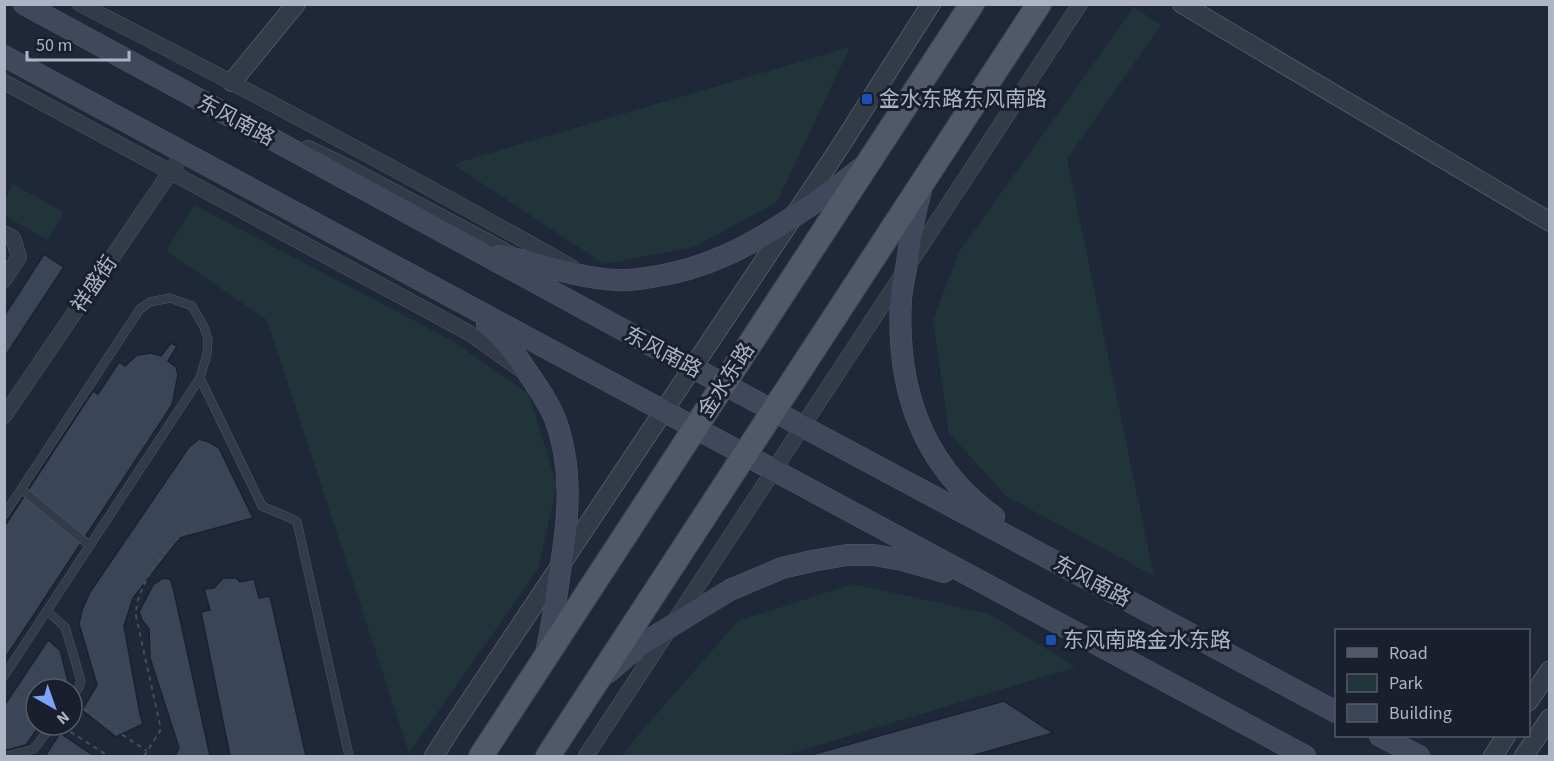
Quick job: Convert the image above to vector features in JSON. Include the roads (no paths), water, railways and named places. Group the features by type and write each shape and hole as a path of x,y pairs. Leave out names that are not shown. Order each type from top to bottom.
{"main road":[{"name":"东风南路","path":"24,4 693,368 1335,711"},
{"name":"金水东路","path":"481,756 972,4"},
{"path":"548,756 1039,4"},
{"path":"4,56 1305,756"},
{"path":"473,248 589,277 617,280 661,276 700,266 750,244 839,186 871,160"},
{"path":"925,179 915,212 901,296 900,328 905,381 913,411 939,461 976,504 1055,561"},
{"path":"462,303 502,337 543,394 554,416 561,439 567,468 566,535 545,658"},
{"path":"597,681 639,646 730,590 782,568 836,557 874,555 902,560 982,583"},
{"path":"1384,737 1419,756"}],"street":[{"path":"31,4 290,140 344,165 521,260 612,324"},
{"path":"80,4 232,82 484,217 589,277"},
{"path":"232,82 296,4"},
{"path":"434,756 794,217 931,4"},
{"path":"586,756 1080,4"},
{"path":"1182,4 1550,222"},
{"path":"4,81 471,334 531,377"},
{"name":"祥盛街","path":"4,416 184,152"},
{"path":"4,233 13,238 19,257 4,280"},
{"path":"1530,699 1550,670"},
{"path":"1524,756 1550,718"},
{"path":"1493,756 1505,737"}],"lane":[{"path":"4,515 140,309 150,302 170,298 192,306 208,339 207,354 200,378 4,676"},
{"path":"200,378 262,506 273,512 285,514 297,522 349,756"},
{"path":"21,489 90,546"},
{"path":"47,611 66,630 80,677"},
{"path":"7,756 34,748 43,737"}],"place":[{"name":"金水东路东风南路","path":"867,99"},
{"name":"东风南路金水东路","path":"1051,640"}]}
